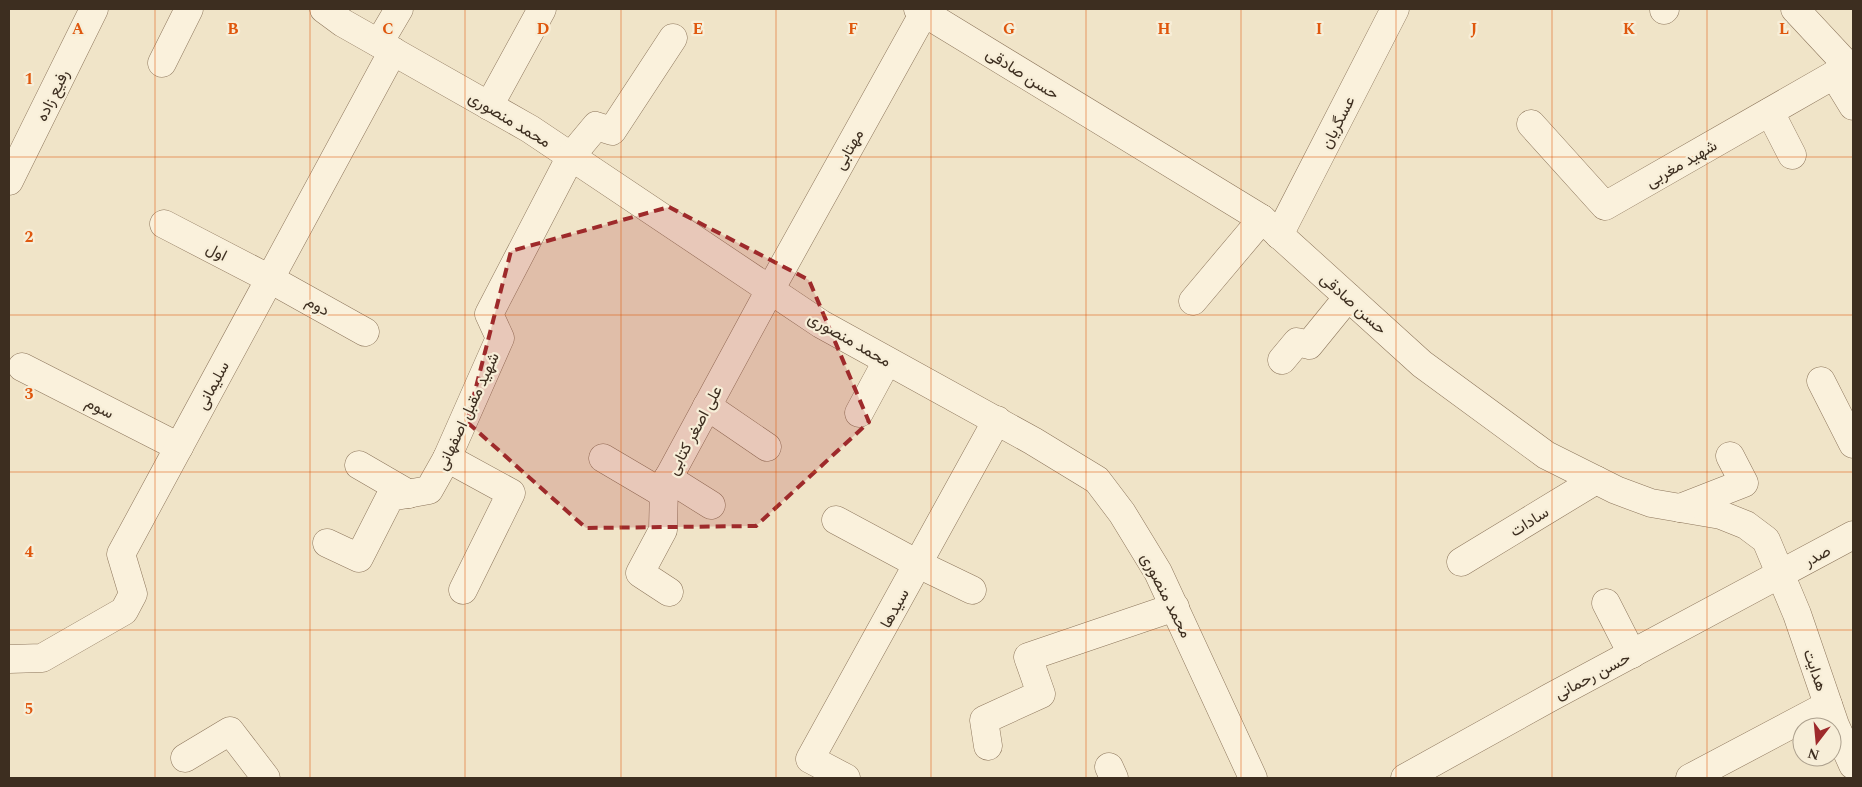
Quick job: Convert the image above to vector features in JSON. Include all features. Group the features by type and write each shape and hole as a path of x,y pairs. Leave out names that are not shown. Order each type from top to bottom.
{"street":[{"name":"رفیع زاده","path":"9,181 94,9"},
{"path":"162,64 189,9"},
{"name":"محمد منصوری","path":"324,9 343,23 530,129 821,324 997,420 1097,480 1122,513 1158,572 1253,778"},
{"name":"سلیمانی","path":"9,659 42,658 124,611 133,594 121,554 270,279 386,47 399,9"},
{"path":"490,106 542,9"},
{"name":"عسگریان","path":"1193,301 1271,227 1394,9"},
{"path":"1795,9 1845,69 1853,106"},
{"name":"حسن صادقی","path":"923,10 1271,227 1422,364 1546,455 1596,480 1651,503 1721,516 1746,525 1766,540 1781,574"},
{"name":"مهتابی","path":"770,290 923,10"},
{"path":"571,156 596,126 612,131 673,38"},
{"name":"شهید مغربی","path":"1531,124 1604,206 1845,69"},
{"path":"1770,112 1792,155"},
{"name":"شهید مقبل اصفهانی","path":"327,543 358,558 390,497 429,490 447,458 500,338 489,314 571,156"},
{"name":"اول","path":"164,224 270,279"},
{"name":"دوم","path":"270,279 365,332"},
{"name":"علی اصغر کتابی","path":"669,592 640,574 663,530 666,486 770,290"},
{"path":"1282,360 1297,342 1309,345 1348,297"},
{"path":"860,413 887,360"},
{"name":"سوم","path":"22,367 179,447"},
{"path":"1821,381 1853,444"},
{"path":"707,406 767,447"},
{"name":"سیدها","path":"846,778 810,759 997,420"},
{"path":"1678,508 1744,483 1730,456"},
{"path":"447,458 511,493 463,590"},
{"path":"604,458 711,505"},
{"path":"359,465 409,494"},
{"name":"سادات","path":"1461,562 1596,480"},
{"path":"836,520 918,564 972,590"},
{"name":"صدر","path":"1781,574 1853,535"},
{"name":"حسن رحمانی","path":"1405,778 1781,574"},
{"name":"هدایت","path":"1781,574 1797,614 1835,725 1853,765"},
{"path":"1606,603 1632,654"},
{"path":"988,746 984,720 1041,694 1028,657 1174,608"},
{"path":"1690,778 1828,705"},
{"path":"185,758 230,731 266,778"}],"highlighted area":[{"path":"669,207 809,280 869,422 756,526 586,528 467,422 511,251"}]}
